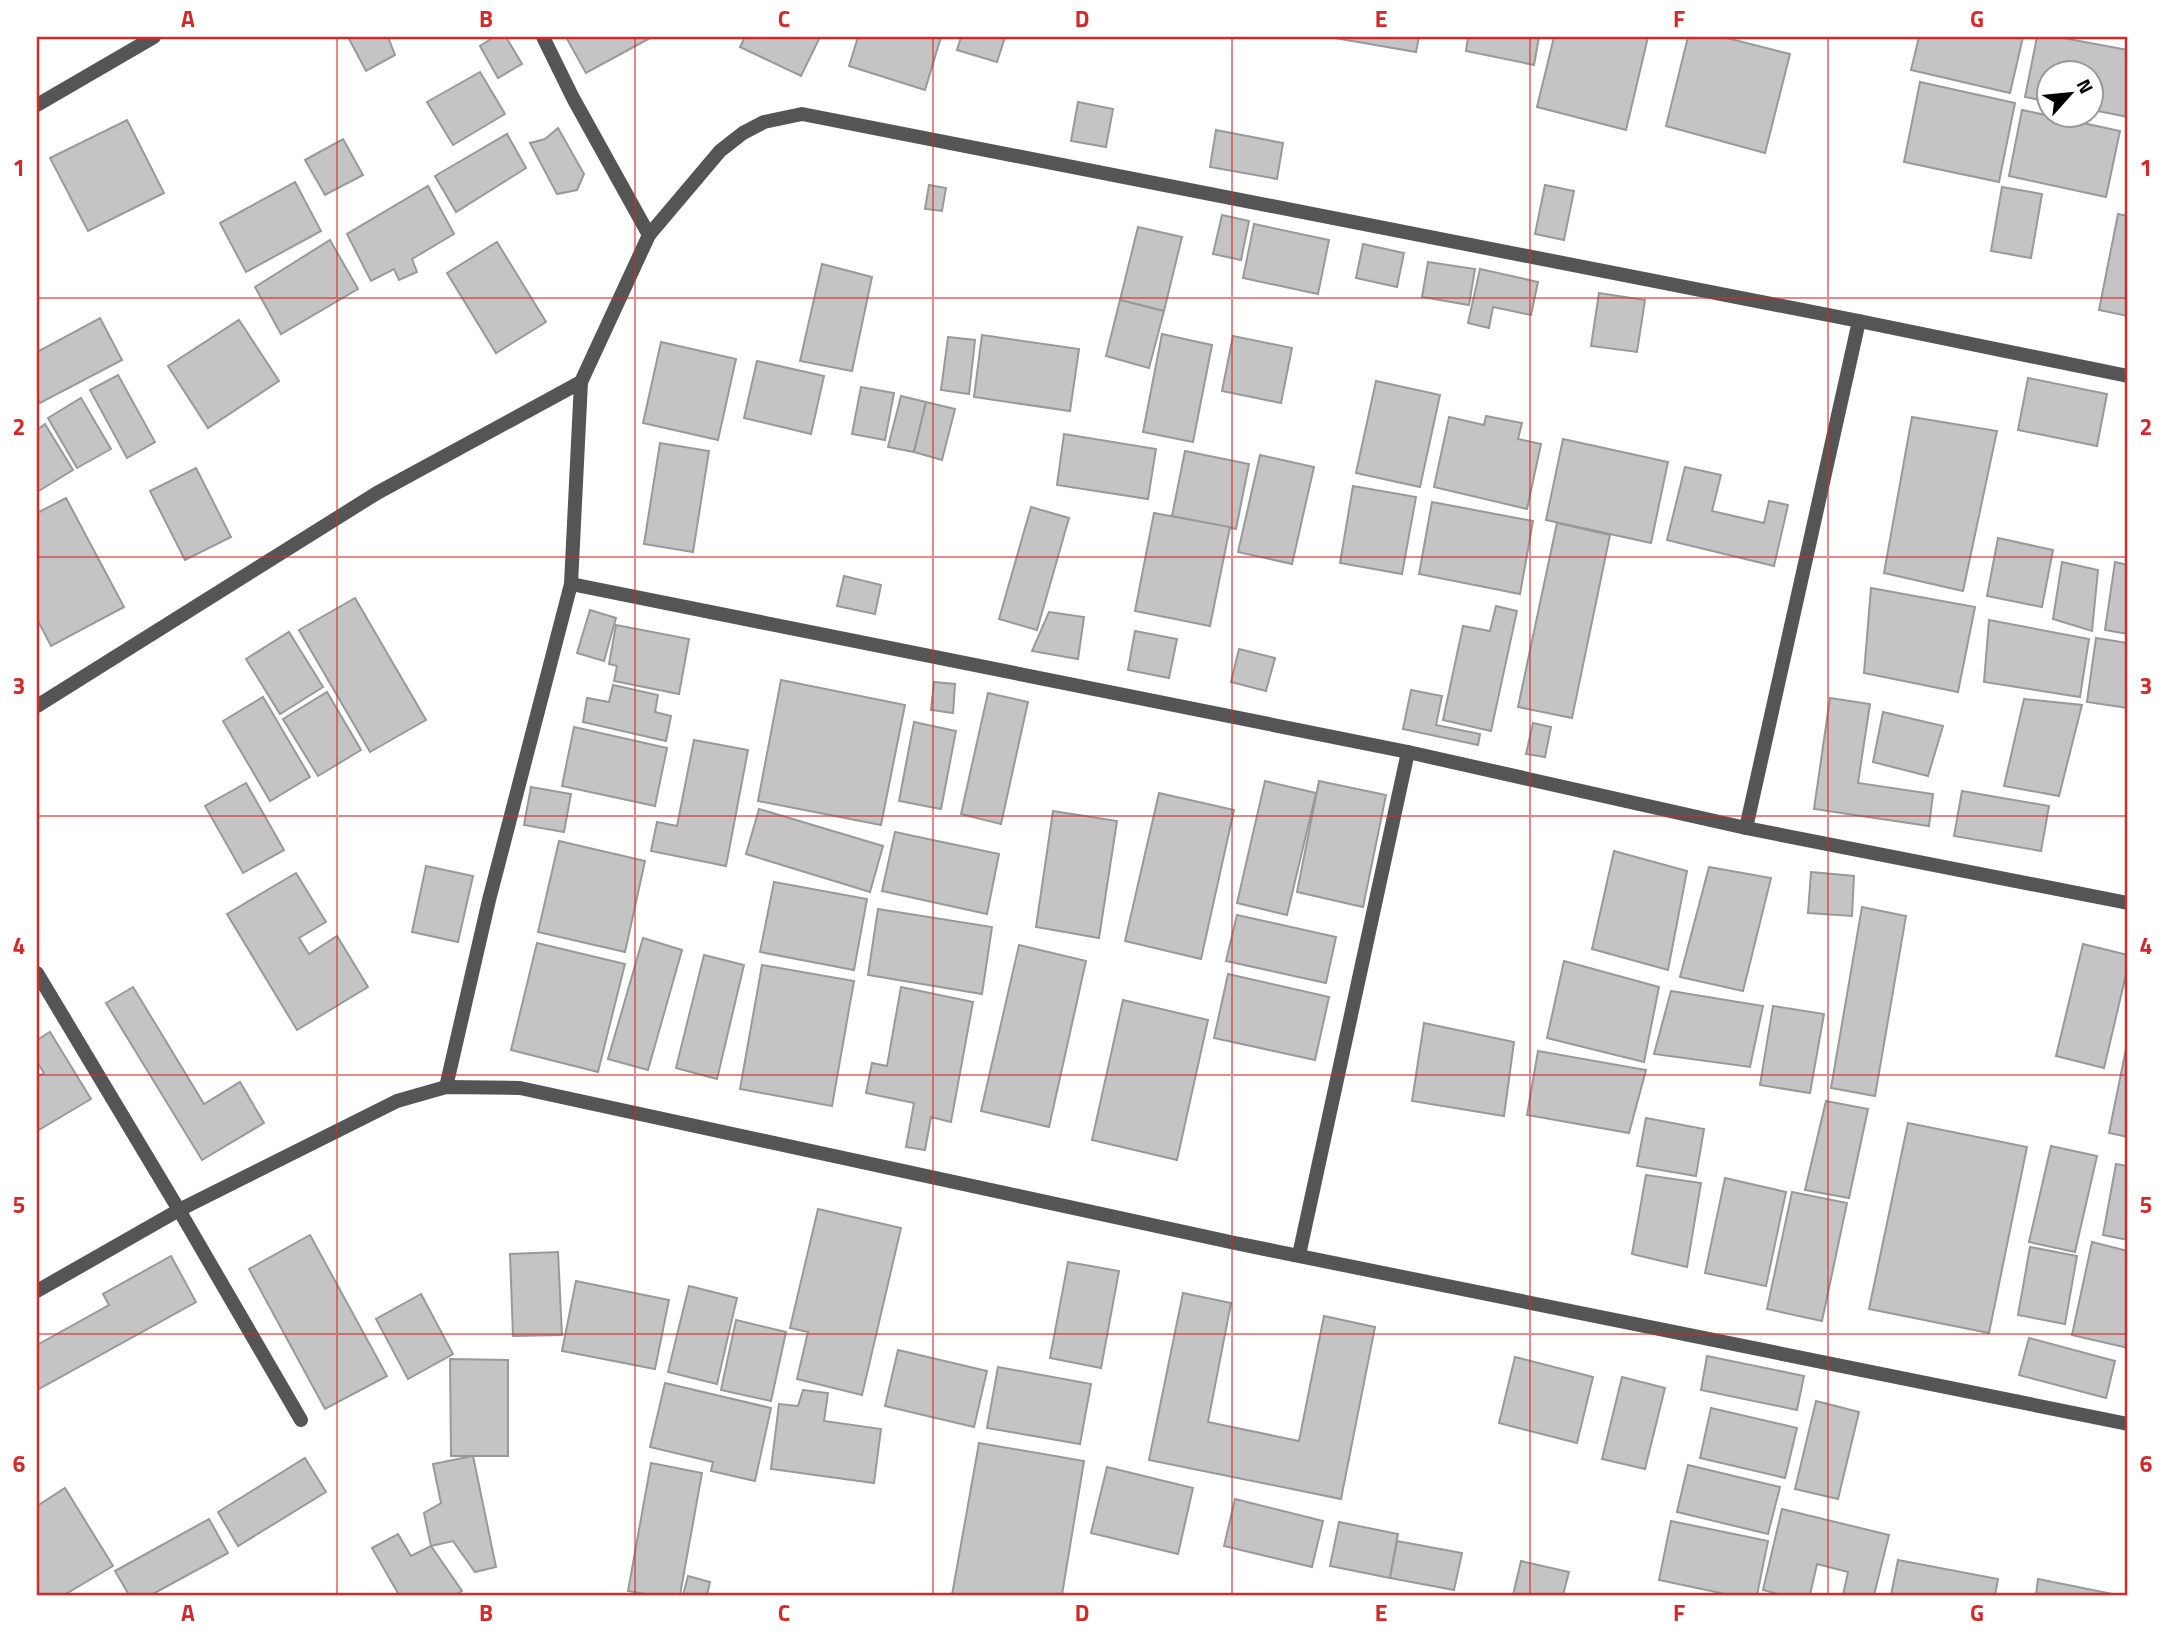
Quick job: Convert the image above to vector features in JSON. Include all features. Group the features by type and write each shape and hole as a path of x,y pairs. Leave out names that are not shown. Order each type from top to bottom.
{"street":[{"path":"37,105 154,37"},
{"path":"543,37 573,98 649,235"},
{"path":"446,1087 493,887 571,584 581,382 649,235 720,150 764,122 802,114 2128,376"},
{"path":"1746,828 1860,321"},
{"path":"37,706 377,493 581,382"},
{"path":"571,584 1408,752 1746,828 2128,903"},
{"path":"1299,1255 1408,752"},
{"path":"37,973 301,1420"},
{"path":"37,1290 179,1210 397,1101 446,1087 520,1088 1235,1243 2128,1424"}],"building":[{"path":"348,37 388,37 395,55 366,71"},
{"path":"494,37 506,37 522,64 498,78 480,46"},
{"path":"566,37 652,37 586,73"},
{"path":"745,37 820,37 801,76 740,47"},
{"path":"858,37 941,37 925,90 849,66"},
{"path":"961,37 1005,37 997,62 957,50"},
{"path":"1329,37 1419,37 1416,52"},
{"path":"1461,37 1539,37 1534,65 1466,51 1468,38"},
{"path":"1554,37 1648,37 1626,130 1537,107"},
{"path":"1688,37 1723,37 1790,54 1765,153 1666,126"},
{"path":"1919,37 2023,37 2010,93 1911,70"},
{"path":"2037,37 2058,37 2128,50 2128,117 2106,113 2106,60 2036,60 2036,99 2025,97"},
{"path":"480,72 505,114 453,145 427,102"},
{"path":"1920,82 2015,103 1999,182 1904,162"},
{"path":"1078,102 1113,109 1106,147 1071,141"},
{"path":"2022,110 2036,113 2036,130 2106,128 2120,131 2106,197 2009,176"},
{"path":"127,120 164,193 88,231 50,158"},
{"path":"558,128 584,174 577,190 557,194 530,143 545,139"},
{"path":"1216,130 1283,143 1277,179 1210,167"},
{"path":"507,134 526,168 456,212 435,176"},
{"path":"343,139 363,175 325,195 305,160"},
{"path":"295,182 321,231 246,272 220,223"},
{"path":"929,185 946,188 942,211 925,209"},
{"path":"1545,185 1574,191 1564,240 1535,234"},
{"path":"428,186 454,234 412,259 417,272 399,280 394,269 371,281 347,234"},
{"path":"2002,187 2042,194 2031,258 1991,251"},
{"path":"2118,214 2128,216 2128,316 2099,310"},
{"path":"1222,215 1249,221 1241,260 1213,254"},
{"path":"1254,224 1329,240 1318,294 1243,278"},
{"path":"1138,227 1182,237 1164,311 1120,300"},
{"path":"330,240 358,289 281,334 255,287"},
{"path":"497,242 546,322 496,353 447,273"},
{"path":"1363,244 1404,253 1397,287 1356,278"},
{"path":"1428,262 1475,269 1469,305 1422,297"},
{"path":"822,264 872,277 852,371 800,361"},
{"path":"1480,269 1538,282 1531,315 1493,307 1489,328 1468,323"},
{"path":"1599,293 1645,300 1637,352 1591,346"},
{"path":"1120,300 1164,311 1149,368 1106,356"},
{"path":"100,318 122,360 40,403 37,398 37,352"},
{"path":"239,320 279,381 208,428 168,366"},
{"path":"1162,334 1212,345 1193,442 1143,432"},
{"path":"982,335 1079,349 1070,411 974,397"},
{"path":"1233,336 1292,348 1281,403 1222,391"},
{"path":"948,337 975,340 969,394 941,390"},
{"path":"661,342 736,359 718,440 643,423"},
{"path":"757,361 824,376 811,434 744,418"},
{"path":"118,375 155,442 127,458 90,390"},
{"path":"2028,378 2107,394 2097,446 2018,430"},
{"path":"1376,381 1440,395 1420,487 1356,473"},
{"path":"861,387 894,393 885,440 852,434"},
{"path":"901,396 926,402 914,452 888,447"},
{"path":"81,398 111,449 77,468 48,418"},
{"path":"926,402 955,409 942,460 914,452"},
{"path":"1486,416 1522,423 1518,439 1541,444 1527,509 1434,487 1449,417 1484,425"},
{"path":"1912,417 1997,431 1963,591 1884,573"},
{"path":"45,424 73,470 37,492 37,430"},
{"path":"1064,434 1156,449 1148,499 1057,485"},
{"path":"1563,439 1668,462 1651,543 1546,520"},
{"path":"660,443 709,451 693,552 644,544"},
{"path":"1185,451 1249,464 1236,529 1172,516"},
{"path":"1260,455 1314,467 1292,564 1238,552"},
{"path":"1685,467 1721,475 1712,511 1764,523 1769,501 1788,505 1774,566 1667,540"},
{"path":"196,468 231,537 185,560 150,491"},
{"path":"1353,486 1416,497 1402,574 1340,563"},
{"path":"66,498 124,607 51,646 37,619 37,513"},
{"path":"1432,502 1533,521 1520,594 1419,574"},
{"path":"1031,507 1069,518 1037,630 999,619"},
{"path":"1154,513 1230,527 1210,626 1135,611"},
{"path":"1557,523 1610,535 1572,718 1518,707"},
{"path":"1998,538 2053,550 2042,607 1987,596"},
{"path":"2062,562 2098,570 2092,631 2053,619"},
{"path":"2115,562 2128,565 2128,634 2105,630"},
{"path":"844,576 881,585 875,614 837,606"},
{"path":"1871,588 1975,607 1958,692 1864,673"},
{"path":"355,598 426,720 370,752 299,630"},
{"path":"1496,606 1517,611 1491,731 1443,720 1463,626 1490,631"},
{"path":"590,610 616,618 604,661 577,653"},
{"path":"1049,612 1084,617 1078,659 1032,651"},
{"path":"1989,620 2089,639 2080,697 1984,682"},
{"path":"616,625 689,639 679,694 614,681 617,666 609,664"},
{"path":"1135,631 1177,639 1169,678 1128,670"},
{"path":"289,632 323,687 280,714 246,659"},
{"path":"2096,638 2128,643 2128,708 2087,702"},
{"path":"1239,649 1275,658 1266,691 1231,682"},
{"path":"781,680 905,705 881,825 758,801"},
{"path":"934,682 955,684 953,713 931,710"},
{"path":"613,685 658,695 655,712 671,716 666,741 583,722 587,698 609,702"},
{"path":"1411,690 1442,696 1436,725 1480,734 1478,745 1403,729"},
{"path":"327,692 361,750 318,776 283,719"},
{"path":"988,693 1028,702 1001,824 961,814"},
{"path":"263,697 310,777 270,801 223,721"},
{"path":"1830,698 1870,704 1858,783 1933,794 1929,826 1814,809"},
{"path":"2024,699 2082,705 2059,796 2004,786"},
{"path":"1883,712 1943,726 1928,776 1873,762"},
{"path":"914,722 956,731 941,809 899,801"},
{"path":"1533,723 1551,727 1545,757 1526,754"},
{"path":"574,727 667,748 655,806 562,786"},
{"path":"694,740 748,750 726,866 651,851 657,822 677,826"},
{"path":"1265,781 1316,793 1287,915 1237,903"},
{"path":"1319,781 1386,795 1363,907 1297,892"},
{"path":"246,783 284,850 243,873 205,806"},
{"path":"531,787 571,794 564,832 524,825"},
{"path":"1962,791 2049,806 2041,851 1954,836"},
{"path":"1159,793 1234,810 1201,959 1125,941"},
{"path":"759,809 883,846 870,892 746,854"},
{"path":"1053,811 1117,821 1099,938 1036,927"},
{"path":"895,832 999,854 987,914 882,891"},
{"path":"559,841 645,861 625,952 538,932"},
{"path":"1614,851 1687,871 1668,970 1592,949"},
{"path":"426,866 473,876 458,942 412,932"},
{"path":"1709,867 1771,878 1743,991 1680,977"},
{"path":"1811,872 1854,876 1852,916 1808,913"},
{"path":"296,873 326,922 299,938 309,954 337,936 368,987 297,1030 227,914"},
{"path":"774,882 867,899 854,970 760,952"},
{"path":"1862,907 1906,916 1875,1096 1831,1088"},
{"path":"878,909 992,927 982,994 868,975"},
{"path":"1237,915 1336,937 1326,983 1226,961"},
{"path":"643,938 682,950 648,1070 608,1059"},
{"path":"537,943 625,964 598,1072 511,1050"},
{"path":"2083,944 2128,955 2128,966 2104,1068 2056,1056"},
{"path":"1019,945 1086,961 1049,1127 981,1111"},
{"path":"704,955 744,965 717,1079 676,1068"},
{"path":"1564,961 1659,987 1644,1062 1547,1038"},
{"path":"762,965 854,981 832,1106 740,1089"},
{"path":"1228,974 1329,997 1315,1060 1214,1038"},
{"path":"133,987 204,1104 240,1082 264,1123 202,1160 106,1003"},
{"path":"901,987 973,1002 951,1122 931,1117 925,1150 906,1147 914,1103 866,1093 872,1063 887,1066"},
{"path":"1671,991 1763,1006 1750,1067 1654,1054"},
{"path":"1123,1000 1208,1020 1177,1160 1092,1140"},
{"path":"1773,1006 1824,1014 1810,1093 1760,1085"},
{"path":"1424,1023 1514,1042 1504,1116 1412,1101"},
{"path":"50,1032 91,1099 37,1131 37,1077 44,1073 37,1062 37,1040"},
{"path":"2128,1039 2128,1137 2109,1133"},
{"path":"1538,1051 1646,1070 1629,1133 1527,1115"},
{"path":"1826,1101 1868,1109 1849,1198 1805,1190"},
{"path":"1646,1118 1704,1129 1696,1176 1637,1166"},
{"path":"1908,1123 2027,1147 1989,1333 1869,1309"},
{"path":"2051,1146 2097,1156 2075,1252 2029,1242"},
{"path":"2116,1164 2128,1166 2128,1240 2103,1235"},
{"path":"1646,1175 1701,1183 1687,1267 1632,1254"},
{"path":"1725,1178 1786,1192 1766,1286 1705,1273"},
{"path":"1792,1192 1847,1203 1822,1321 1767,1309"},
{"path":"818,1209 901,1228 862,1395 797,1379 808,1332 790,1328"},
{"path":"310,1235 387,1376 325,1409 249,1269"},
{"path":"2092,1242 2128,1251 2128,1348 2072,1335"},
{"path":"2030,1247 2077,1256 2065,1324 2018,1315"},
{"path":"558,1252 562,1335 513,1336 510,1254"},
{"path":"171,1256 196,1302 37,1390 37,1345 109,1305 103,1294"},
{"path":"1068,1262 1119,1271 1101,1368 1050,1358"},
{"path":"576,1281 669,1300 655,1369 562,1351"},
{"path":"689,1286 737,1298 717,1384 668,1372"},
{"path":"1183,1293 1231,1303 1208,1422 1299,1441 1324,1316 1375,1327 1341,1499 1149,1460"},
{"path":"421,1294 453,1354 408,1379 376,1319"},
{"path":"736,1320 786,1332 771,1401 721,1390"},
{"path":"2029,1338 2115,1361 2106,1398 2019,1375"},
{"path":"898,1350 987,1371 974,1427 885,1406"},
{"path":"1707,1356 1804,1376 1797,1410 1701,1390"},
{"path":"1515,1357 1593,1377 1577,1443 1499,1423"},
{"path":"450,1359 508,1360 508,1456 451,1456"},
{"path":"998,1367 1091,1384 1080,1444 987,1428"},
{"path":"1622,1377 1665,1388 1645,1469 1602,1459"},
{"path":"665,1383 771,1408 755,1481 711,1471 713,1462 650,1447"},
{"path":"803,1390 828,1393 824,1421 881,1429 874,1483 771,1469 779,1404 798,1406"},
{"path":"1816,1401 1859,1412 1838,1499 1795,1489"},
{"path":"1711,1408 1797,1428 1785,1478 1700,1458"},
{"path":"979,1443 1084,1461 1062,1595 952,1595"},
{"path":"473,1456 496,1567 475,1572 453,1541 431,1546 424,1513 441,1503 433,1464"},
{"path":"305,1458 326,1492 238,1546 218,1512"},
{"path":"651,1463 702,1473 680,1595 651,1595 628,1591"},
{"path":"1688,1465 1780,1487 1768,1534 1677,1512"},
{"path":"1107,1467 1193,1488 1178,1554 1091,1533"},
{"path":"65,1488 113,1566 64,1595 37,1595 37,1506"},
{"path":"1235,1499 1323,1521 1312,1567 1224,1546"},
{"path":"1782,1509 1889,1535 1874,1595 1843,1595 1848,1572 1817,1564 1810,1595 1782,1595 1763,1590"},
{"path":"209,1519 228,1553 151,1595 129,1595 115,1571"},
{"path":"1671,1521 1768,1541 1757,1595 1730,1595 1659,1580"},
{"path":"1339,1522 1398,1534 1390,1578 1330,1566"},
{"path":"398,1534 411,1556 431,1546 462,1591 455,1595 399,1595 372,1548"},
{"path":"1397,1541 1462,1553 1454,1590 1390,1578"},
{"path":"1898,1560 1998,1579 1995,1595 1891,1595"},
{"path":"1521,1561 1569,1572 1563,1595 1513,1595"},
{"path":"688,1576 710,1582 707,1595 683,1595"},
{"path":"2038,1579 2113,1594 2113,1595 2036,1595"}]}
